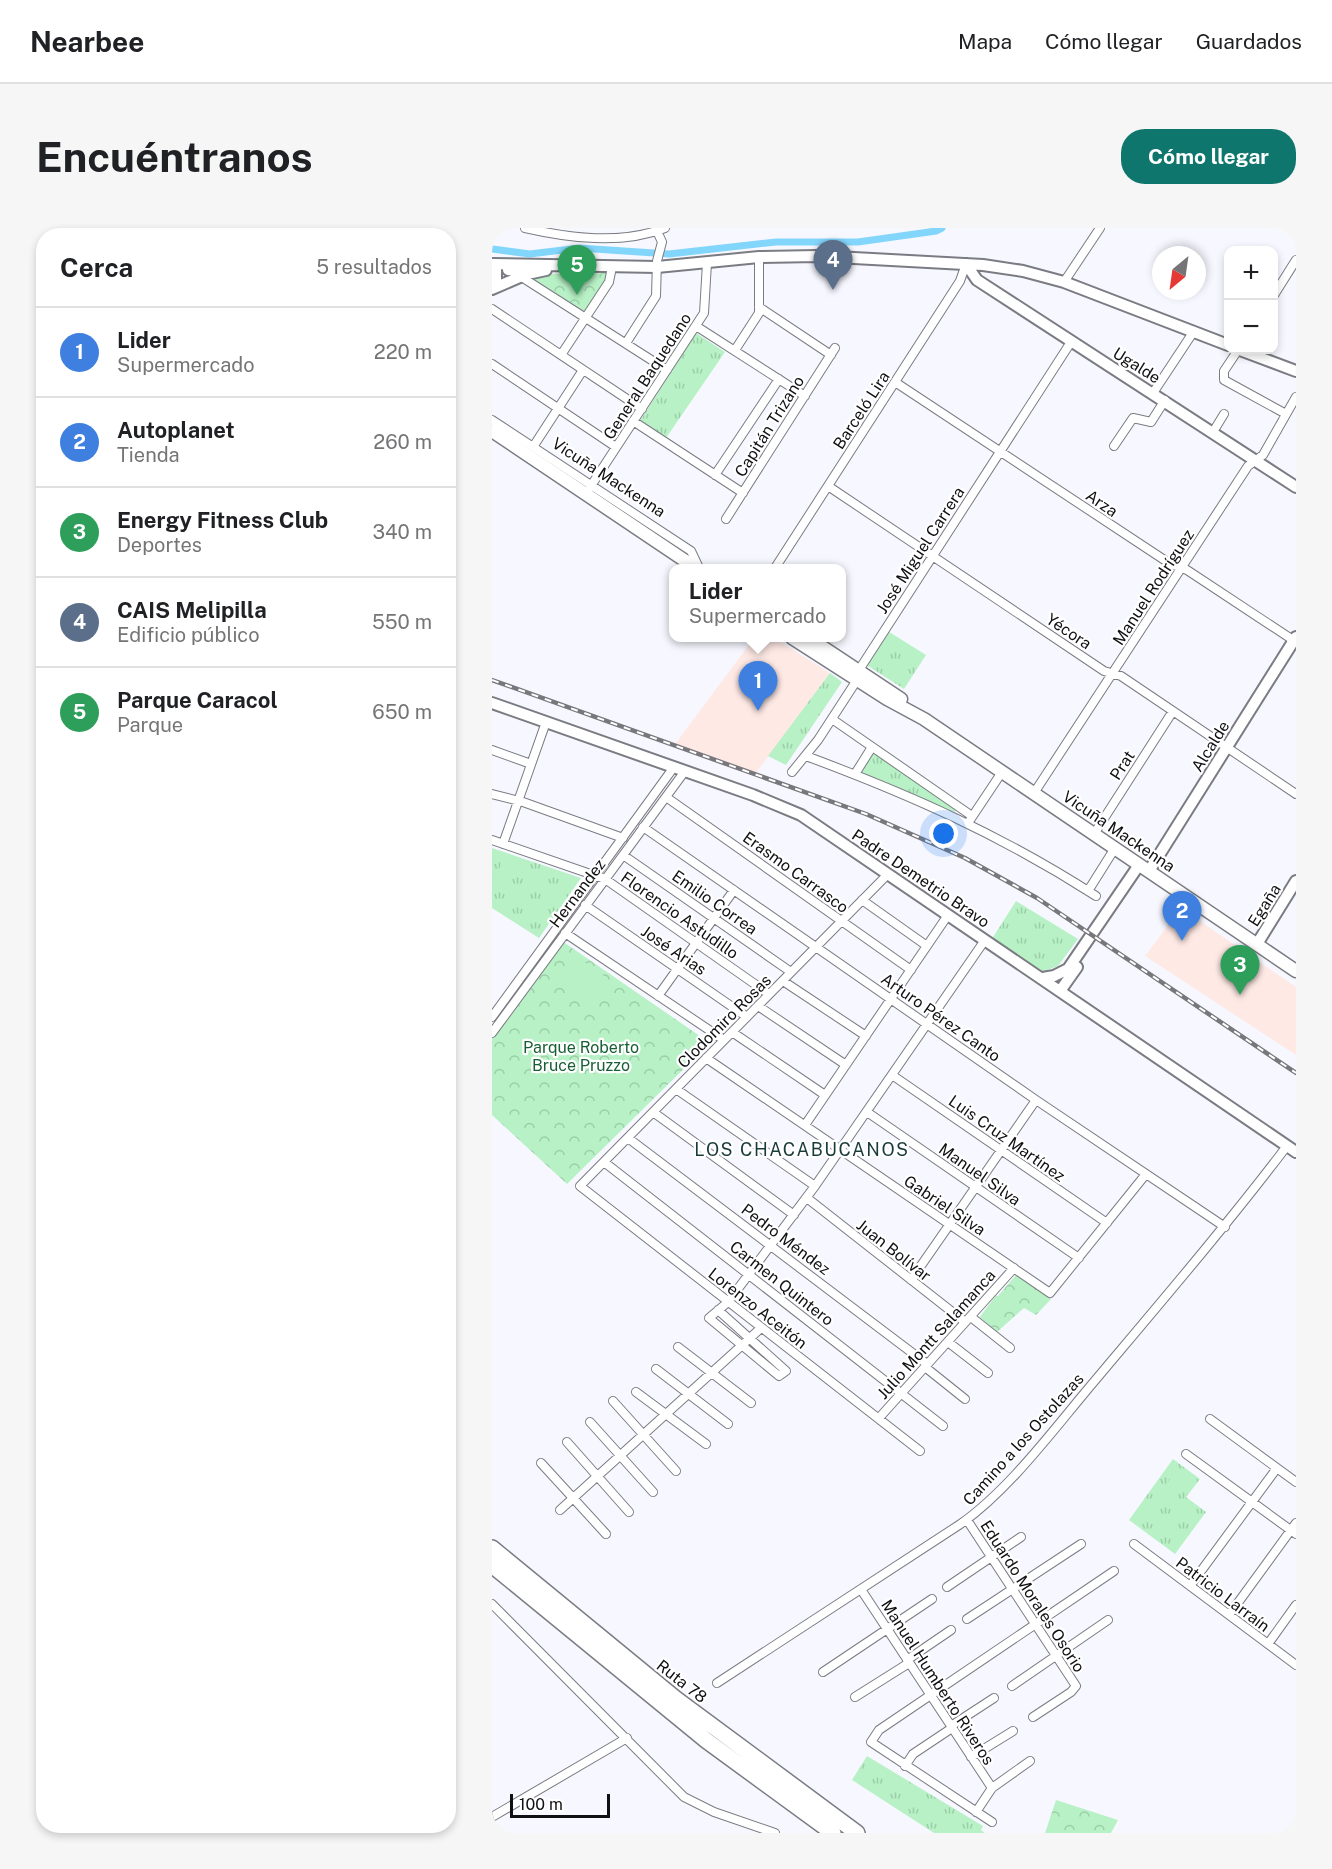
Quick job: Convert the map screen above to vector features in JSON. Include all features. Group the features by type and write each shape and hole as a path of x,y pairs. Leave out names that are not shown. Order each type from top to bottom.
{"highway":[{"name":"Ruta 78","path":"492,1548 676,1699 857,1833"},
{"name":"Ruta 78","path":"492,1565 683,1721 833,1833"}],"main road":[{"name":"Vicuña Mackenna","path":"492,431 541,466"},
{"name":"Vicuña Mackenna","path":"492,441 588,490 692,564"},
{"name":"Vicuña Mackenna","path":"799,642 903,701 924,719 1296,970"},
{"name":"Vicuña Mackenna","path":"813,642 858,675"}],"street":[{"path":"525,228 627,236 660,231 662,242 657,264 656,298 626,343"},
{"path":"1064,282 1100,228"},
{"path":"493,265 510,270 564,266 612,267 707,263 759,257 817,256 966,264 1023,271 1064,282 1224,343"},
{"path":"735,351 759,314 759,257"},
{"path":"1278,289 1296,260"},
{"name":"General Baquedano","path":"588,490 706,309 707,263"},
{"name":"Ugalde","path":"966,264 977,280 1296,487"},
{"name":"Barceló Lira","path":"778,564 960,281 966,264"},
{"path":"493,265 528,269"},
{"path":"493,265 494,286"},
{"path":"561,355 609,282 612,267"},
{"path":"494,286 520,276 528,269"},
{"path":"494,286 510,270"},
{"path":"520,276 667,370"},
{"name":"Capitán Trizano","path":"726,519 833,351 759,307"},
{"path":"492,309 642,409"},
{"path":"696,326 805,396"},
{"path":"1153,393 1194,332"},
{"name":"José Miguel Carrera","path":"792,772 832,719 933,556 1071,342"},
{"path":"1236,354 1224,371 1223,378 1286,414"},
{"path":"1250,354 1296,370"},
{"path":"492,364 616,447"},
{"path":"532,447 584,370"},
{"path":"715,475 779,379"},
{"name":"Arza","path":"895,382 1169,563 1181,568 1295,640"},
{"name":"Manuel Rodríguez","path":"1034,794 1248,466 1263,455 1296,397"},
{"path":"1114,446 1133,418 1151,422 1165,400"},
{"path":"1213,432 1224,414"},
{"name":"Vicuña Mackenna","path":"492,420 588,490 691,551 696,564"},
{"path":"633,421 743,493"},
{"name":"Yécora","path":"828,486 1104,671 1121,676 1296,794"},
{"name":"Alcalde","path":"1060,991 1227,747 1295,640"},
{"name":"Padre Demetrio Bravo","path":"492,703 792,811 1042,978 1291,1149"},
{"name":"Prat","path":"1094,834 1173,711"},
{"path":"832,719 970,819 1096,896"},
{"path":"502,844 546,722"},
{"path":"855,774 872,747"},
{"path":"492,750 531,764"},
{"path":"806,756 970,819"},
{"name":"Hernandez","path":"492,1017 674,767"},
{"name":"Hernandez","path":"492,1033 685,771"},
{"path":"970,819 1002,772"},
{"path":"492,794 623,838"},
{"name":"Erasmo Carrasco","path":"666,797 911,970"},
{"name":"Arturo Pérez Canto","path":"643,827 1036,1100 1226,1227"},
{"name":"Florencio Astudillo","path":"492,840 605,879 769,994"},
{"path":"1088,891 1115,848"},
{"name":"Emilio Correa","path":"623,855 791,972"},
{"name":"Alcalde","path":"1042,978 1062,974 1068,969 1144,868"},
{"name":"Clodomiro Rosas","path":"580,1186 888,874"},
{"name":"Egaña","path":"1257,944 1296,881"},
{"path":"658,996 734,890"},
{"path":"862,900 927,946"},
{"name":"José Arias","path":"585,905 747,1017"},
{"path":"805,1125 948,915"},
{"path":"565,933 724,1040"},
{"path":"718,1310 786,1371 779,1376 741,1347 709,1318 718,1310 728,1302 807,1198 985,940"},
{"path":"783,981 866,1036"},
{"path":"758,1006 846,1065"},
{"path":"732,1032 825,1095"},
{"name":"Gabriel Silva","path":"706,1058 1050,1293 1078,1258"},
{"name":"Luis Cruz Martínez","path":"892,1075 1107,1223"},
{"path":"676,1089 815,1186"},
{"path":"912,1280 1036,1100"},
{"path":"653,1112 794,1215"},
{"name":"Manuel Silva","path":"867,1112 1078,1258"},
{"name":"Pedro Méndez","path":"628,1138 772,1244 966,1399"},
{"name":"Camino a los Ostolazas","path":"717,1683 967,1520 1047,1437 1291,1149"},
{"name":"Carmen Quintero","path":"604,1162 943,1426"},
{"path":"1078,1258 1146,1174"},
{"name":"Lorenzo Aceitón","path":"580,1186 920,1451"},
{"name":"Juan Bolívar","path":"807,1198 912,1280 1010,1348"},
{"name":"Julio Montt Salamanca","path":"879,1418 1014,1268"},
{"path":"561,1510 761,1328"},
{"path":"948,1341 988,1373"},
{"path":"678,1347 751,1403"},
{"path":"656,1369 728,1424"},
{"path":"636,1392 706,1444"},
{"path":"613,1401 676,1471"},
{"path":"1210,1419 1296,1482"},
{"path":"590,1422 653,1492"},
{"path":"567,1442 629,1512"},
{"path":"1186,1454 1294,1529 1229,1615"},
{"path":"541,1463 606,1534"},
{"path":"1190,1586 1277,1468"},
{"name":"Eduardo Morales Osorio","path":"967,1520 1076,1686 1071,1692 1033,1717"},
{"path":"947,1587 1022,1537"},
{"path":"967,1619 1081,1544"},
{"name":"Patricio Larraín","path":"1134,1544 1296,1665"},
{"path":"992,1822 871,1742 879,1730 1114,1570"},
{"name":"Manuel Humberto Riveros","path":"861,1591 992,1788"},
{"path":"823,1672 932,1599"},
{"path":"492,1604 690,1801 775,1833"},
{"path":"1268,1644 1296,1605"},
{"path":"1012,1686 1108,1620"},
{"path":"855,1697 951,1630"},
{"path":"905,1766 914,1754 994,1698"},
{"path":"971,1757 1013,1731"},
{"path":"492,1817 627,1738"},
{"path":"976,1812 992,1788 1030,1761"}],"shaded area":[{"path":"751,642 780,642 830,673 756,773 675,744"},
{"path":"1181,908 1296,987 1296,1055 1145,956"}],"green space":[{"path":"607,273 607,278 584,312 533,279 537,274"},
{"path":"696,333 725,352 666,438 640,421"},
{"path":"886,630 926,655 904,689 865,664"},
{"path":"830,673 842,682 786,765 768,756"},
{"path":"873,752 957,808 955,812 860,773"},
{"path":"492,848 581,878 539,938 492,908"},
{"path":"505,853 519,858 510,885 495,880"},
{"path":"1016,901 1078,939 1058,966 1036,974 988,945"},
{"name":"Parque Roberto Bruce Pruzzo","path":"562,941 710,1043 567,1184 492,1115 492,1039"},
{"path":"577,957 590,966 573,989 560,981"},
{"path":"594,969 607,978 590,1002 578,993"},
{"path":"1016,1275 1051,1299 1036,1315 1024,1308 997,1332 980,1317"},
{"path":"996,1295 1007,1303 991,1325 980,1317"},
{"path":"1173,1459 1200,1479 1186,1497 1206,1512 1175,1554 1129,1520"},
{"path":"1176,1471 1186,1479 1169,1504 1158,1496"},
{"path":"867,1756 983,1826 981,1830 985,1833 934,1833 852,1780"},
{"path":"1056,1800 1118,1820 1111,1833 1045,1833"}],"waterway":[{"path":"492,249 530,254 579,248 669,254 776,242 858,242 936,231 942,228"}],"railway":[{"path":"492,680 866,814 965,858 1037,898 1296,1073"}],"place":[{"name":"CAIS Melipilla","path":"833,290"},
{"name":"Parque Caracol","path":"577,295"},
{"name":"Lider","path":"758,711"},
{"name":"Autoplanet","path":"1182,941"},
{"name":"Energy Fitness Club","path":"1240,995"}],"district":[{"name":"LOS CHACABUCANOS","path":"802,1150"}]}
